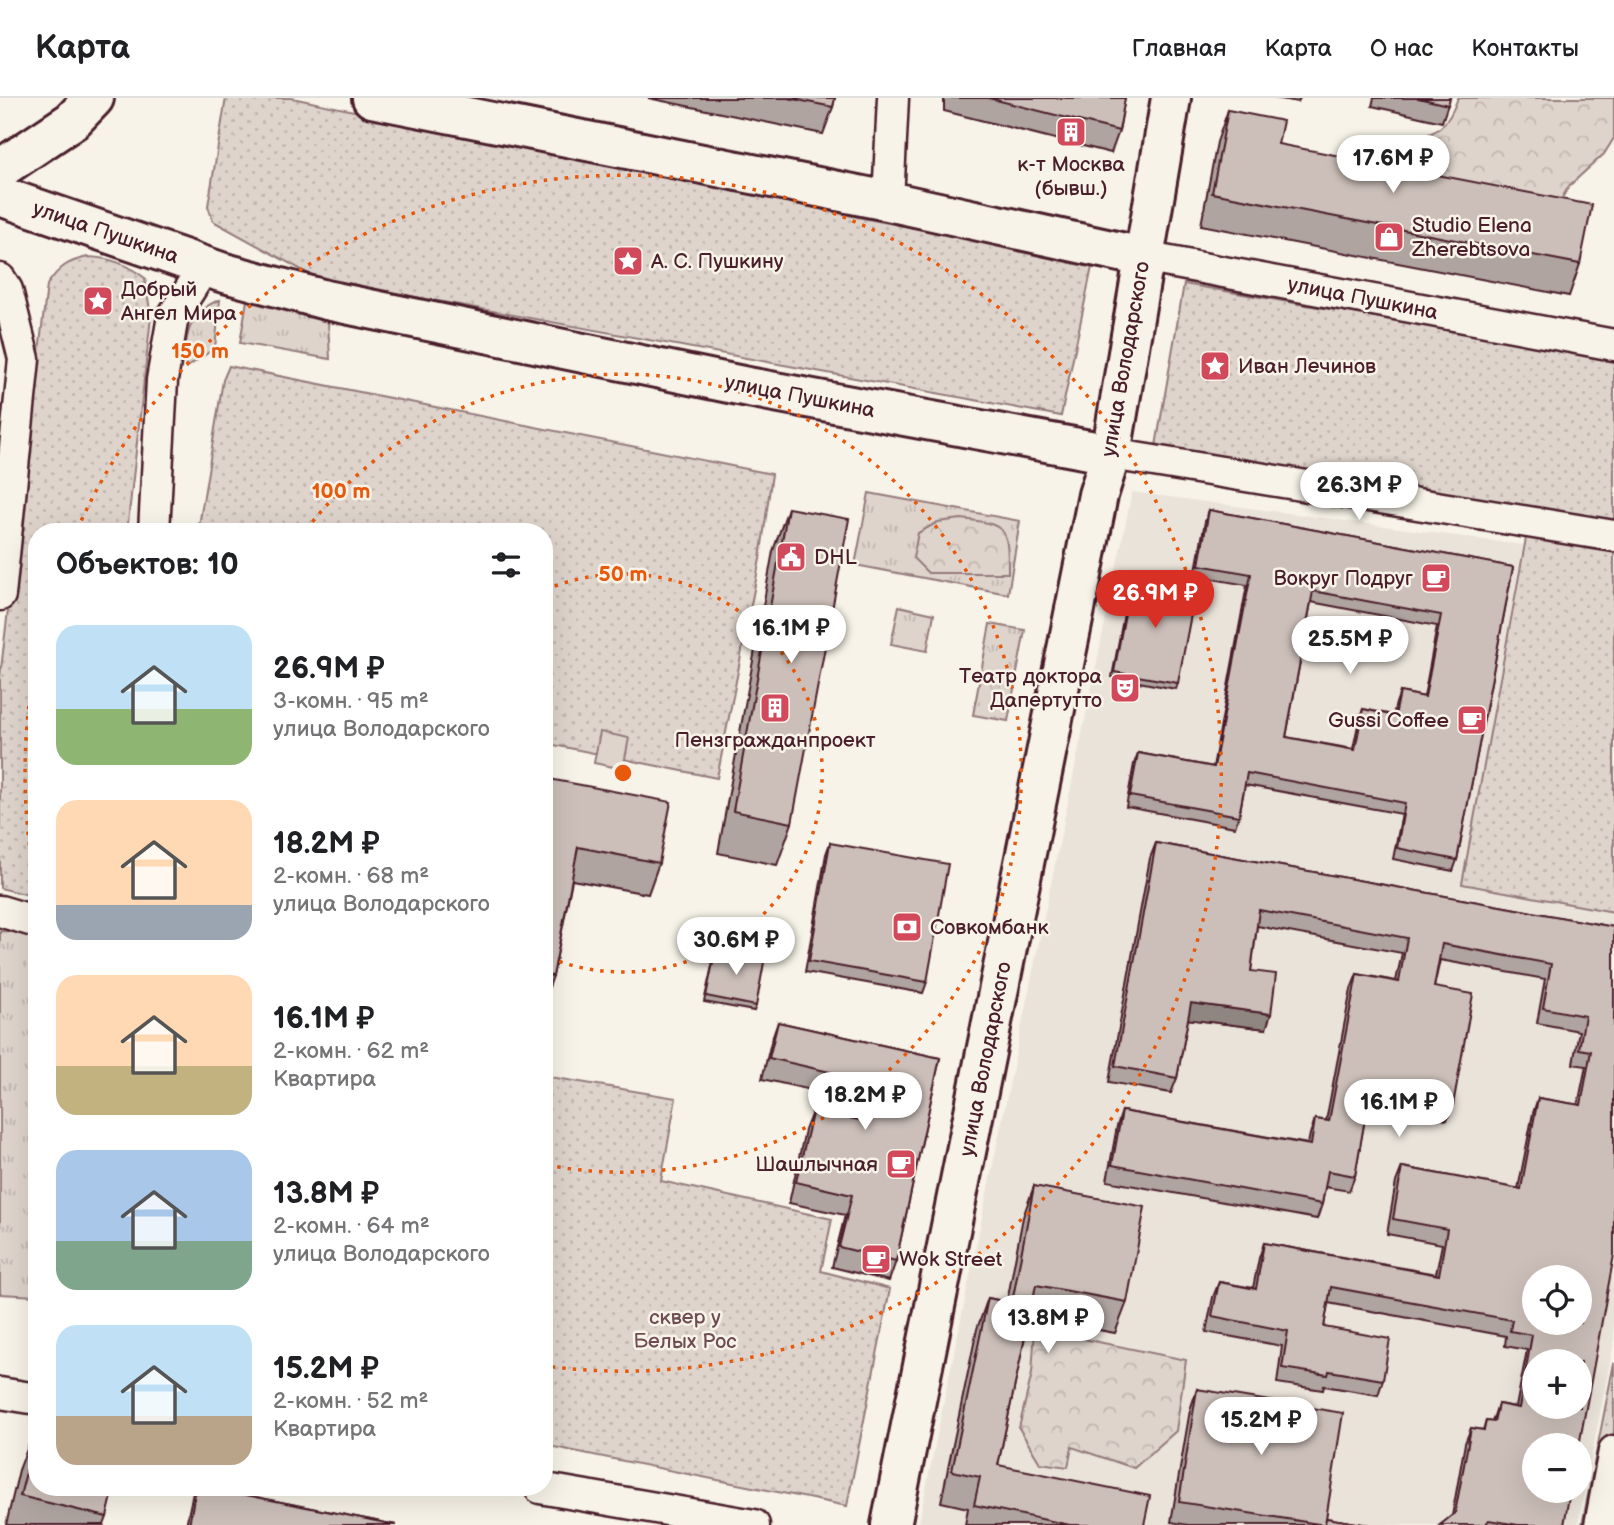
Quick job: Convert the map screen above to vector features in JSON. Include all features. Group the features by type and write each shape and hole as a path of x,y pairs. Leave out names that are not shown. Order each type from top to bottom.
{"main road":[{"path":"0,169 72,121 94,98"},
{"name":"улица Пушкина","path":"372,98 888,201 1143,257"},
{"name":"улица Володарского","path":"891,1525 1098,495 1111,454 1171,98"},
{"name":"улица Пушкина","path":"0,196 205,266 326,300 748,387 1111,454"}],"street":[{"path":"888,201 893,98"},
{"name":"улица Пушкина","path":"1143,257 1614,345"},
{"path":"154,523 162,380 173,316 205,266"},
{"path":"0,279 7,290 24,359 0,595"},
{"name":"улица Пушкина","path":"1111,454 1614,536"},
{"path":"0,911 28,919"},
{"path":"1,1395 28,1398"},
{"path":"1600,1525 1614,1451"},
{"path":"553,1490 754,1525"}],"shaded area":[{"path":"1132,492 1523,545 1462,884 1614,912 1614,1342 1592,1454 1592,1433 1522,1433 1522,1503 1582,1503 1578,1525 932,1525 919,1522"}],"green space":[{"path":"226,98 292,98 857,217 1093,262 1061,416 318,279 213,221 208,206"},
{"path":"1458,98 1614,98 1614,138 1604,154 1569,186 1549,220 1392,177 1407,141 1440,128 1450,116"},
{"path":"88,257 104,259 131,269 145,278 151,317 128,523 28,523 28,895 0,888 0,677 47,285 64,266"},
{"path":"1184,284 1614,358 1614,912 1462,884 1531,511 1156,446"},
{"path":"248,294 293,301 328,321 330,359 240,343"},
{"path":"220,300 215,348 186,368 186,346 195,318"},
{"path":"229,366 772,474 760,559 717,778 553,745 553,523 199,523 223,380"},
{"path":"869,493 1020,521 1008,594 855,565"},
{"path":"961,519 988,523 1002,531 1006,537 1008,573 928,573 913,558 918,533 938,522"},
{"path":"899,606 934,614 927,651 891,644"},
{"path":"990,624 1025,630 1008,721 973,715"},
{"path":"600,732 629,738 623,769 594,763"},
{"path":"0,931 28,933 28,1296 0,1294"},
{"name":"сквер у Белых Рос","path":"553,1078 676,1098 661,1181 832,1219 821,1271 890,1289 847,1506 553,1447"},
{"path":"1035,1329 1186,1360 1176,1431 1134,1468 1072,1447 1068,1467 1040,1463 1019,1428 1032,1373"},
{"path":"1614,1363 1614,1525 1582,1525 1586,1503 1592,1503 1592,1474"}],"building":[{"path":"788,98 835,98 833,107"},
{"path":"988,98 1125,98 1119,131"},
{"path":"1418,98 1450,98 1448,105"},
{"path":"1228,110 1283,121 1278,144 1592,205 1580,264 1212,193"},
{"name":"Пензгражданпроект","path":"788,508 849,519 792,823 733,811"},
{"path":"1209,510 1513,567 1457,860 1397,848 1405,803 1247,773 1239,816 1130,796 1138,753 1214,767 1251,574 1199,565","holes":["1313,591 1441,615 1425,697 1400,692 1395,716 1363,709 1355,750 1286,737"]},
{"path":"1132,576 1196,588 1178,683 1114,672"},
{"path":"553,780 671,802 659,863 578,847 553,976"},
{"path":"830,843 948,864 927,982 809,961"},
{"path":"1156,843 1614,927 1614,1255 1592,1375 1592,1349 1530,1349 1532,1335 1592,1335 1592,1265 1522,1265 1522,1333 1510,1331 1512,1320 1331,1287 1324,1327 1390,1339 1383,1380 1329,1371 1328,1375 1282,1368 1288,1331 1212,1316 1219,1282 1256,1289 1264,1243 1439,1275 1447,1229 1393,1219 1402,1167 1521,1189 1538,1098 1581,1105 1591,1051 1579,1049 1585,1016 1543,1008 1551,964 1442,944 1434,987 1473,994 1453,1105 1370,1090 1355,1176 1328,1171 1322,1204 1112,1165 1122,1111 1311,1145 1315,1119 1329,1121 1357,974 1399,982 1407,938 1259,910 1251,971 1276,974 1271,1014 1191,1003 1177,1078 1115,1066"},
{"path":"716,948 765,957 756,1006 706,996"},
{"path":"778,1022 940,1058 896,1261 839,1247 852,1195 796,1182 813,1110 864,1121 873,1082 769,1058"},
{"path":"1034,1186 1145,1207 1127,1302 1036,1285 998,1465 1150,1496 1144,1525 1070,1525 974,1505 980,1477 952,1471 988,1298 1012,1303"},
{"path":"1197,1389 1343,1413 1325,1525 1179,1502"},
{"path":"1522,1391 1522,1419 1584,1419 1581,1433 1522,1433 1522,1503 1568,1503 1564,1525 1518,1525 1489,1520 1485,1525 1440,1525 1455,1513 1471,1428 1484,1430 1486,1421 1494,1422 1498,1404 1519,1408"},
{"path":"28,1464 28,1496 112,1496 107,1517 20,1496"},
{"path":"194,1496 251,1496 396,1525 189,1525"},
{"path":"1326,1518 1369,1525 1325,1525"}],"place":[{"name":"к-т Москва (бывш.)","path":"1071,132"},
{"name":"Studio Elena Zherebtsova","path":"1389,237"},
{"name":"А. С. Пушкину","path":"628,261"},
{"name":"Добрый Ангел Мира","path":"98,301"},
{"name":"Иван Лечинов","path":"1215,366"},
{"name":"DHL","path":"791,557"},
{"name":"Вокруг Подруг","path":"1436,578"},
{"name":"Театр доктора Дапертутто","path":"1125,688"},
{"name":"Пензгражданпроект","path":"775,708"},
{"name":"Gussi Coffee","path":"1472,720"},
{"name":"Совкомбанк","path":"907,927"},
{"name":"Шашлычная","path":"901,1164"},
{"name":"Wok Street","path":"876,1259"}]}
